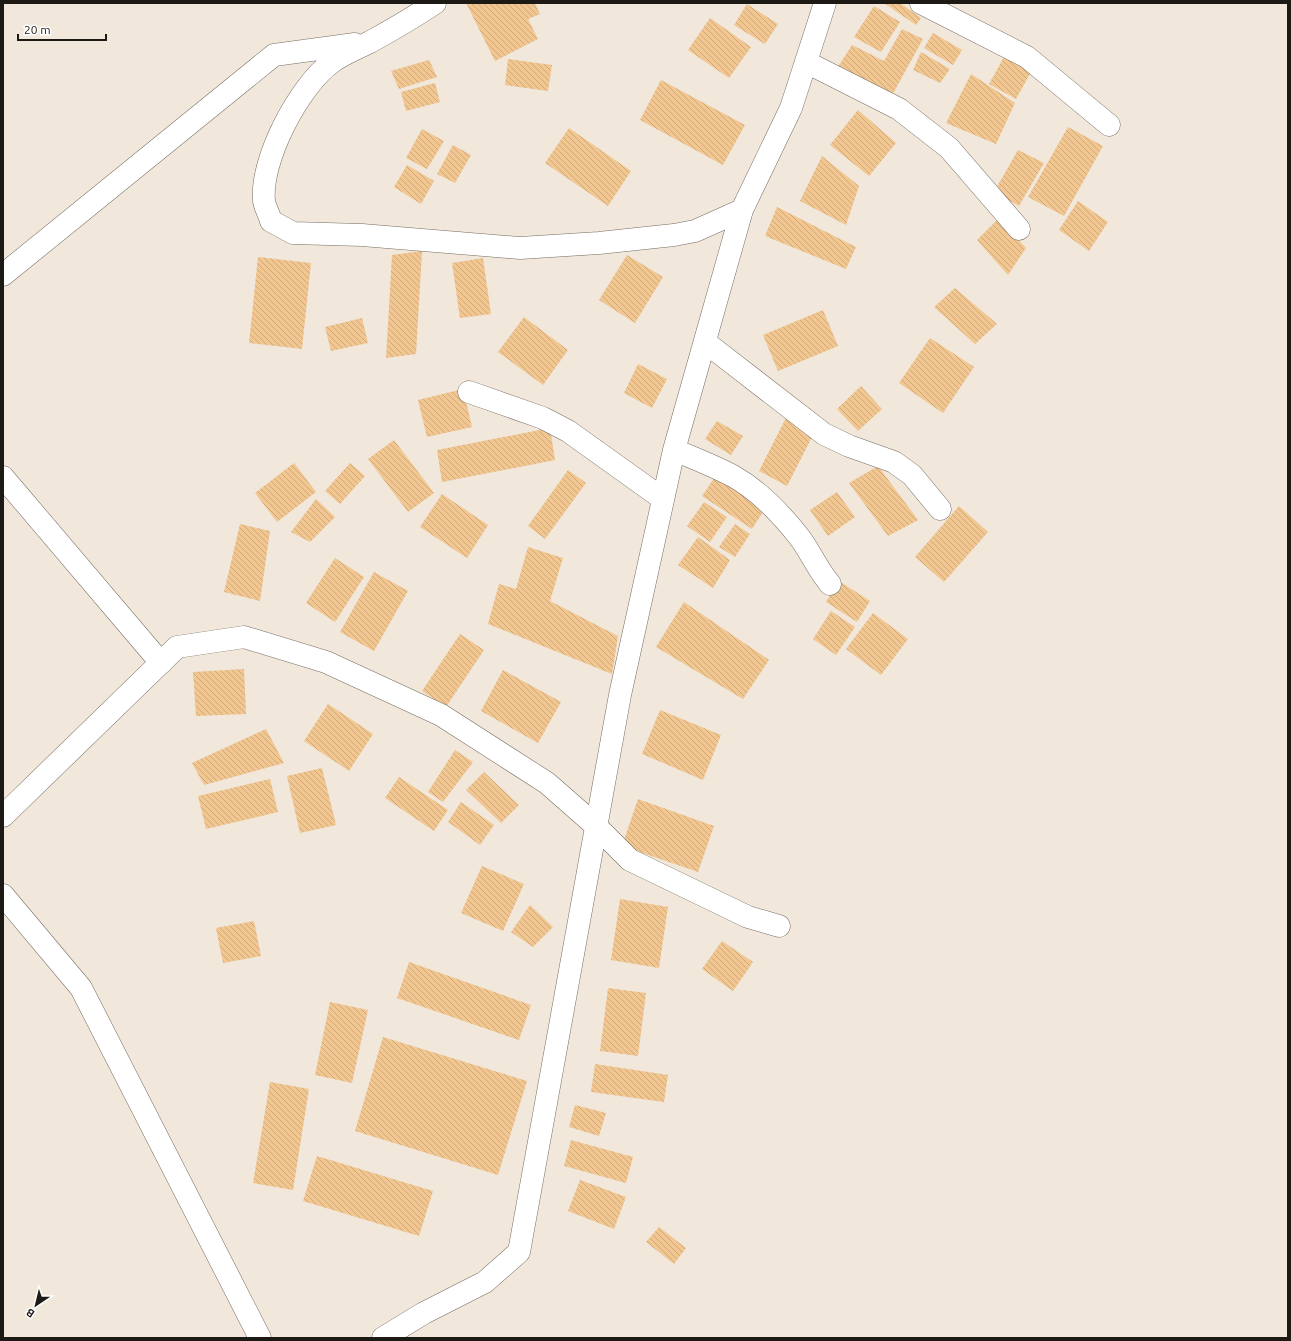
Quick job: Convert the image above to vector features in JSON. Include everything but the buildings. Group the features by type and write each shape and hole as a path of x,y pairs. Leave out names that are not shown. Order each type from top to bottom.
{"street":[{"path":"435,3 404,24 332,62 315,78 284,126 273,150 265,177 264,201 271,221 293,233 362,235 520,248 599,243 674,235 695,231 742,210"},
{"path":"921,3 1027,57 1109,125"},
{"path":"382,1338 424,1313 485,1282 519,1252 620,695 674,450 742,210 791,108 806,62 818,5"},
{"path":"3,275 274,55 368,43"},
{"path":"806,62 899,109 942,144 1019,229"},
{"path":"705,342 824,434 849,446 894,462 912,475 940,509"},
{"path":"469,392 543,418 568,431 663,499"},
{"path":"674,450 733,476 749,487 769,505 800,539 830,584"},
{"path":"3,477 161,663"},
{"path":"3,816 177,647 244,637 326,662 441,715 546,783 596,826 630,860 748,917 779,926"},
{"path":"3,895 81,988 260,1338"}]}
